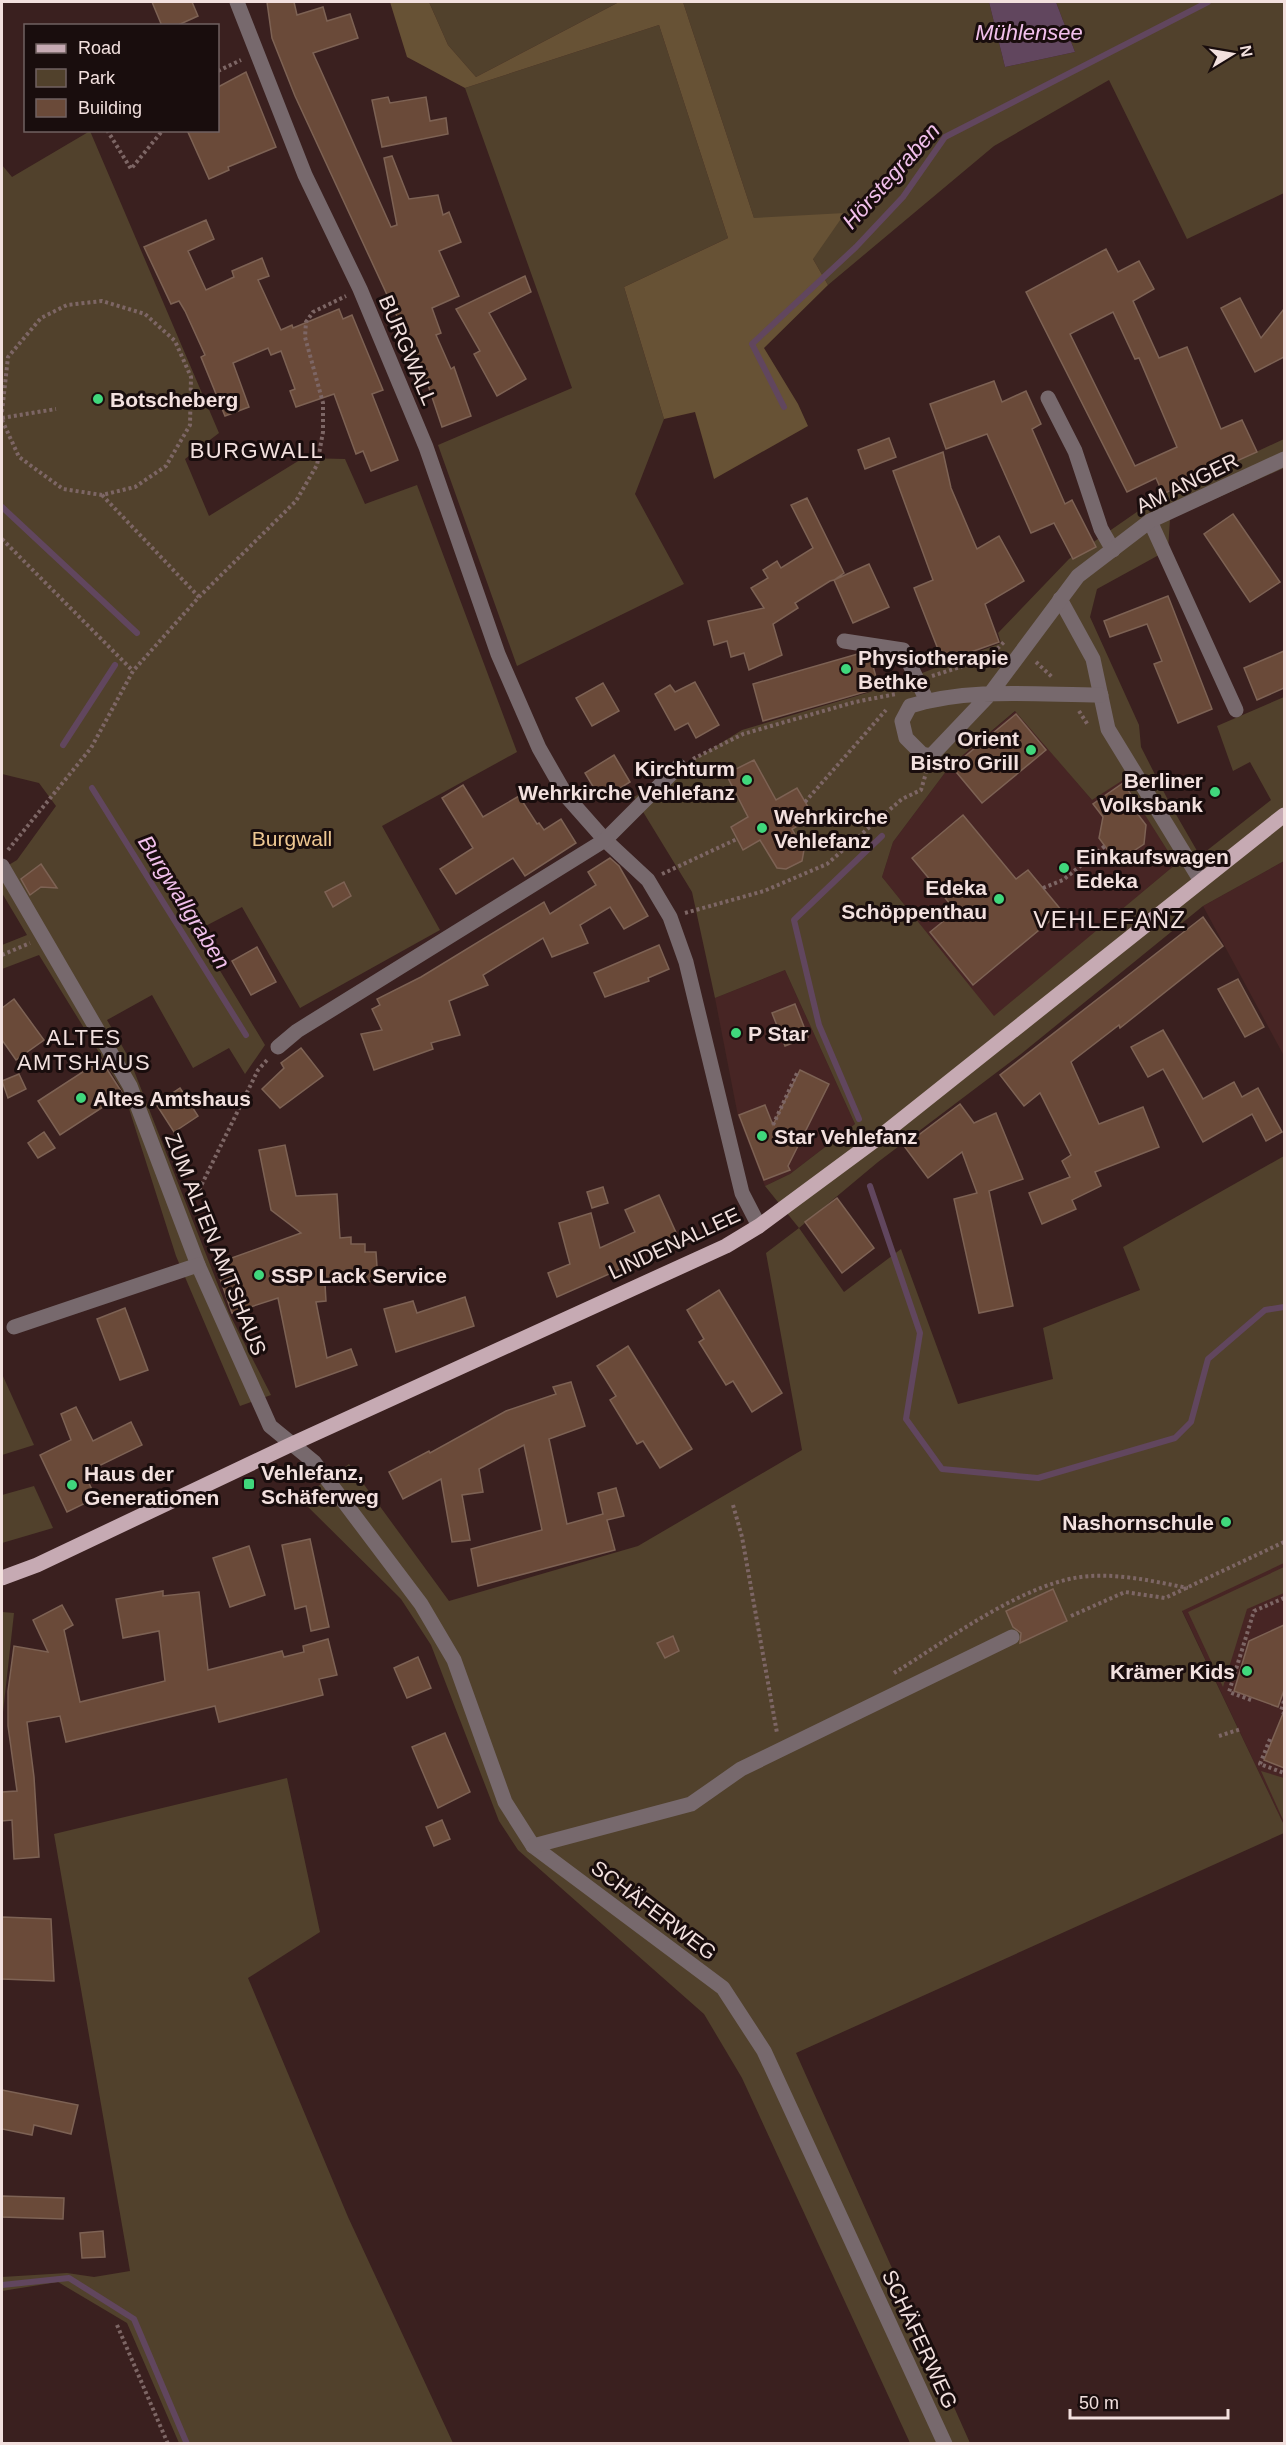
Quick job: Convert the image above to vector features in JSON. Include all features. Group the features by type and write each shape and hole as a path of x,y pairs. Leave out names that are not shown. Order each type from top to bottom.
{"main road":[{"name":"LINDENALLEE","path":"2,1578 37,1565 292,1444 726,1246 759,1226 891,1128 1284,815"}],"street":[{"name":"BURGWALL","path":"237,2 305,175 360,289 426,447 498,654 540,748 567,797 605,840 648,880 670,918 686,962 742,1192 759,1226"},
{"path":"1048,398 1075,451 1101,529 1113,550"},
{"name":"AM ANGER","path":"932,756 990,694 1078,576 1149,521 1284,459"},
{"path":"1149,521 1236,710"},
{"path":"1060,598 1093,659 1108,729 1201,881"},
{"path":"844,641 903,650 927,701"},
{"path":"932,756 922,754 906,738 902,721 910,706 927,701 990,694 1101,695"},
{"path":"278,1047 297,1031 605,840 679,766"},
{"name":"ZUM ALTEN AMTSHAUS","path":"2,866 130,1086 198,1266 270,1426 292,1444"},
{"path":"14,1327 198,1266"},
{"name":"SCHÄFERWEG","path":"292,1444 314,1462 421,1604 454,1660 505,1802 533,1846 723,1988 764,2051 945,2444"},
{"path":"533,1846 691,1804 741,1769 1012,1637"}],"path":[{"path":"219,71 256,54"},
{"path":"108,132 130,169 161,132"},
{"path":"2,857 91,748 133,671 199,597 296,501 317,465 323,432 323,403 305,337 306,322 313,312 360,289"},
{"path":"2,412 8,357 41,318 67,305 102,301 145,314 175,341 191,377 189,425 166,465 135,487 102,495 63,489 19,457 2,419 56,409"},
{"path":"102,495 199,597"},
{"path":"2,539 133,671"},
{"path":"679,766 743,734 855,702 901,693 805,802"},
{"path":"670,918 764,891 827,864 902,799 921,790 932,756"},
{"path":"648,880 737,839"},
{"path":"1043,888 1063,880 1105,846"},
{"path":"2,955 44,937"},
{"path":"178,1208 199,1190 258,1070 278,1047"},
{"path":"773,1125 798,1071"},
{"path":"733,1505 742,1537 778,1743"},
{"path":"1071,1616 1125,1592 1165,1599 1284,1542"},
{"path":"1251,1700 1229,1692 1254,1611 1284,1598"},
{"path":"1284,1701 1281,1712 1284,1713"},
{"path":"1219,1736 1241,1729"},
{"path":"1270,1739 1260,1764 1284,1773"},
{"path":"117,2325 168,2444"}],"shaded area":[{"path":"390,2 429,2 448,45 476,77 619,2 683,2 754,218 845,213 813,259 828,285 764,348 798,404 808,426 714,479 695,412 664,419 624,287 728,238 659,25 465,88 407,57"},
{"path":"1016,711 1092,800 1123,779 1176,864 994,1017 882,877 893,842 950,766"},
{"path":"1284,861 1284,1056 1203,906"},
{"path":"785,970 855,1124 790,1174 765,1186 738,1116 715,998"},
{"name":"Krämer Kids","path":"1284,1447 1284,1825 1172,1589"}],"green space":[{"path":"429,2 619,2 476,77 448,45"},
{"path":"683,2 989,2 1005,67 1075,52 1056,2 1284,2 1284,193 1187,239 1109,80 994,146 828,285 813,259 754,218"},
{"path":"659,25 728,238 624,287 664,419 635,494 684,584 517,666 438,445 572,388 465,88"},
{"name":"Burgwall","path":"90,132 219,433 185,459 209,516 303,458 345,459 365,504 417,485 517,752 382,826 440,930 300,1008 242,907 196,931 265,1045 245,1074 229,1048 193,1068 152,995 107,1020 129,1058 229,1313 271,1395 240,1406 176,1256 124,1093 39,955 2,969 2,945 27,935 2,893 2,869 17,860 56,806 39,783 2,774 2,165 12,177"},
{"name":"VEHLEFANZ","path":"1284,439 1284,468 1170,519 1168,550 1097,589 1090,617 1139,725 1141,747 1200,856 1271,800 1250,762 1233,771 1217,726 1284,697 1284,861 1203,906 1021,1054 878,1162 799,1228 765,1186 790,1174 855,1124 785,970 715,998 692,892 634,797 742,730 880,689 1001,643 998,633 1069,559 1157,498","holes":["1015,711 1092,800 1123,780 1176,864 994,1016 882,877 893,842 950,766"]},
{"path":"1284,1156 1284,1563 1182,1611 1284,1825 1284,1833 796,2053 970,2443 910,2443 742,2078 704,2014 518,1850 499,1821 431,1645 401,1599 300,1499 349,1464 449,1601 638,1546 802,1450 766,1253 799,1228 844,1292 901,1249 958,1404 1053,1379 1043,1328 1140,1290 1123,1247"},
{"path":"2,1374 34,1445 2,1455"},
{"path":"34,1486 53,1528 2,1543 2,1495"},
{"path":"1284,1567 1284,1593 1247,1609 1223,1687 1188,1612"},
{"path":"2,1612 14,1613 2,1721"},
{"path":"1261,1771 1284,1778 1284,1822"},
{"path":"287,1778 320,1932 248,1978 348,2217 453,2443 179,2443 127,2323 58,2282 2,2291 2,2277 67,2273 94,2277 130,2271 54,1834"}],"water":[{"name":"Mühlensee","path":"989,2 1056,2 1075,52 1005,67"}],"building":[{"path":"152,2 192,2 198,16 180,24 161,24"},
{"path":"267,2 294,2 297,15 323,7 327,21 350,14 358,38 313,53 391,227 397,225 384,158 392,156 409,199 438,195 443,215 449,212 461,242 439,251 459,296 432,308 441,333 436,335 451,369 454,367 471,416 442,427 426,379 295,96 272,38"},
{"path":"246,72 276,147 228,167 229,170 209,179 188,132 219,132 219,86"},
{"path":"388,97 390,103 426,97 430,121 446,118 448,134 382,147 372,100"},
{"path":"206,220 214,239 188,251 206,290 234,277 232,271 262,258 269,276 258,280 281,330 292,325 293,328 339,309 343,319 352,315 383,390 372,394 398,460 371,471 363,451 356,454 334,394 296,407 290,391 295,389 281,351 271,355 268,348 233,363 249,407 225,416 201,357 205,355 185,311 179,301 171,304 144,247"},
{"path":"1106,249 1118,272 1139,261 1154,289 1133,301 1159,358 1187,347 1221,429 1242,420 1257,452 1163,494 1156,478 1127,492 1026,292","holes":["1113,312 1135,359 1139,358 1177,447 1135,466 1070,334"]},
{"path":"525,276 531,292 489,313 526,379 497,396 474,354 480,351 456,309"},
{"path":"1240,298 1261,338 1284,309 1284,357 1255,372 1221,308"},
{"path":"994,381 1002,402 1026,391 1041,424 1032,429 1065,504 1072,500 1096,547 1073,559 1054,523 1031,533 987,434 946,449 930,404"},
{"path":"889,438 896,457 865,469 858,450"},
{"path":"943,452 951,488 977,549 999,536 1024,581 985,604 999,642 943,662 914,588 933,580 893,471"},
{"path":"807,498 844,573 795,603 798,608 773,624 782,655 749,670 744,653 731,657 727,641 714,645 708,621 764,608 751,588 768,578 763,570 777,561 781,568 813,548 791,505"},
{"path":"1233,514 1280,582 1250,602 1204,534"},
{"path":"869,564 889,607 853,623 834,580"},
{"path":"1168,596 1212,709 1178,723 1154,664 1162,661 1147,624 1110,637 1104,621"},
{"path":"1284,651 1284,688 1257,700 1244,668"},
{"path":"861,653 870,655 879,688 763,721 753,684"},
{"path":"695,682 719,725 696,738 688,723 675,730 655,694 670,685 675,692"},
{"path":"603,683 619,711 592,726 576,698"},
{"path":"1016,714 1046,750 982,803 952,767"},
{"path":"614,755 630,782 601,800 585,773"},
{"name":"Wehrkirche Vehlefanz","path":"754,760 776,800 797,788 814,817 792,829 804,850 802,861 786,869 777,868 760,840 743,850 731,827 748,817 726,774"},
{"path":"1123,783 1135,800 1130,804 1146,825 1144,844 1129,854 1110,853 1099,838 1103,817 1093,804"},
{"path":"463,785 483,817 519,796 537,824 539,823 544,830 561,819 576,843 525,876 513,858 456,894 440,869 473,848 442,798"},
{"name":"Edeka Schöppenthau","path":"963,815 1016,879 1028,870 1062,911 973,985 930,932 956,911 912,858"},
{"path":"610,858 619,866 648,916 624,929 610,907 580,925 588,943 552,957 543,938 483,975 488,985 449,1001 460,1035 431,1043 433,1049 374,1070 361,1034 382,1030 372,1009 380,1005 377,999 421,977 544,902 550,914 596,885 588,872"},
{"path":"41,864 57,888 41,887 30,895 21,879"},
{"path":"344,882 351,896 333,907 325,892"},
{"path":"1203,917 1223,946 1120,1028 1119,1025 1071,1062 1099,1124 1143,1107 1159,1147 1095,1172 1101,1186 1072,1200 1076,1209 1042,1224 1029,1193 1070,1177 1062,1161 1071,1155 1040,1093 1024,1106 1000,1075"},
{"path":"659,945 669,969 648,978 649,981 605,997 594,973"},
{"path":"257,947 276,982 251,995 232,961"},
{"path":"1238,979 1264,1027 1245,1037 1218,989"},
{"path":"14,999 44,1040 16,1060 2,1040 2,1008"},
{"path":"795,1004 808,1037 785,1046 772,1013"},
{"path":"1163,1030 1203,1099 1234,1082 1242,1097 1258,1088 1282,1132 1266,1141 1252,1114 1203,1142 1163,1069 1148,1077 1131,1047"},
{"path":"301,1048 323,1076 280,1108 262,1089 284,1068 281,1063"},
{"name":"Altes Amtshaus","path":"101,1060 123,1094 60,1135 38,1101"},
{"path":"800,1070 829,1084 788,1166 790,1170 764,1180 739,1115 765,1105 773,1125"},
{"path":"19,1074 26,1089 8,1098 2,1081"},
{"path":"180,1088 198,1116 174,1132 156,1104"},
{"path":"960,1104 974,1123 996,1113 1023,1179 989,1191 1013,1306 979,1313 954,1199 977,1193 962,1152 928,1178 904,1146"},
{"path":"44,1132 55,1148 38,1158 28,1143"},
{"path":"285,1145 296,1196 337,1194 340,1238 351,1237 351,1244 365,1244 365,1252 376,1252 378,1281 325,1284 326,1301 316,1302 327,1358 351,1349 357,1365 296,1387 278,1298 232,1313 215,1264 301,1233 271,1210 259,1150"},
{"path":"603,1187 608,1203 592,1208 587,1192"},
{"path":"659,1195 678,1237 632,1259 634,1263 557,1297 548,1273 570,1264 559,1223 591,1213 600,1248 635,1232 625,1210"},
{"path":"837,1198 874,1248 842,1273 805,1222"},
{"path":"719,1290 782,1393 752,1412 733,1381 726,1385 699,1342 704,1339 687,1310"},
{"path":"465,1297 474,1326 396,1352 384,1309 413,1301 417,1313"},
{"path":"125,1308 148,1370 120,1380 97,1319"},
{"path":"628,1346 692,1449 660,1468 643,1441 637,1444 610,1400 616,1396 597,1366"},
{"path":"571,1382 585,1426 549,1439 567,1524 603,1514 598,1493 616,1488 624,1516 607,1520 615,1550 478,1586 471,1549 542,1530 524,1445 479,1469 483,1492 462,1495 470,1540 452,1542 441,1479 403,1499 389,1472 429,1451 430,1453 506,1411 556,1394 553,1387"},
{"path":"76,1407 93,1441 131,1422 142,1445 84,1473 96,1498 67,1512 40,1455 71,1440 61,1414"},
{"path":"310,1539 329,1627 311,1631 306,1606 295,1609 282,1545"},
{"path":"249,1546 265,1595 230,1607 213,1558"},
{"path":"1053,1589 1067,1621 1020,1643 1021,1633 1013,1627 1006,1611"},
{"path":"163,1591 163,1596 199,1592 208,1670 282,1651 284,1657 304,1652 303,1646 328,1639 337,1675 319,1679 323,1695 219,1722 215,1706 66,1742 60,1716 27,1722 34,1777 39,1857 14,1859 12,1820 2,1821 2,1792 17,1791 8,1726 8,1691 14,1646 48,1652 33,1620 62,1605 73,1625 64,1630 80,1702 165,1681 159,1631 123,1638 116,1599"},
{"path":"1284,1625 1284,1690 1278,1707 1234,1691 1249,1641"},
{"path":"673,1636 679,1651 665,1658 657,1643"},
{"path":"418,1657 431,1688 407,1698 394,1668"},
{"path":"1284,1711 1284,1768 1264,1760"},
{"path":"445,1733 470,1792 438,1808 412,1747"},
{"path":"442,1820 450,1839 434,1846 426,1827"},
{"path":"2,1917 51,1919 54,1981 2,1979"},
{"path":"2,2090 78,2105 71,2134 34,2125 32,2135 2,2129"},
{"path":"2,2196 64,2198 63,2219 2,2217"},
{"path":"103,2231 105,2257 82,2258 80,2233"}],"waterway":[{"name":"Hörstegraben","path":"784,407 752,344 856,247 903,197 945,137 1208,2"},
{"name":"Burgwallgraben","path":"2,507 137,633"},
{"name":"Burgwallgraben","path":"63,745 115,665"},
{"name":"Burgwallgraben","path":"92,788 246,1035"},
{"name":"Burgwallgraben","path":"859,1119 819,1025 794,920 882,836"},
{"name":"Burgwallgraben","path":"870,1186 920,1333 906,1419 942,1469 1038,1478 1175,1438 1191,1422 1208,1359 1265,1310 1284,1307"},
{"path":"2,2285 69,2278 134,2319 187,2444"}],"place":[{"name":"Botscheberg","path":"98,399"},
{"name":"Physiotherapie Bethke","path":"846,669"},
{"name":"Orient Bistro Grill","path":"1031,750"},
{"name":"Kirchturm Wehrkirche Vehlefanz","path":"747,780"},
{"name":"Berliner Volksbank","path":"1215,792"},
{"name":"Wehrkirche Vehlefanz","path":"762,828"},
{"name":"Einkaufswagen Edeka","path":"1064,868"},
{"name":"Edeka Schöppenthau","path":"999,899"},
{"name":"P Star","path":"736,1033"},
{"name":"Altes Amtshaus","path":"81,1098"},
{"name":"Star Vehlefanz","path":"762,1136"},
{"name":"SSP Lack Service","path":"259,1275"},
{"name":"Vehlefanz, Schäferweg","path":"249,1484"},
{"name":"Haus der Generationen","path":"72,1485"},
{"name":"Nashornschule","path":"1226,1522"},
{"name":"Krämer Kids","path":"1247,1671"}],"district":[{"name":"BURGWALL","path":"257,450"},
{"name":"VEHLEFANZ","path":"1110,919"},
{"name":"ALTES AMTSHAUS","path":"84,1050"}]}
